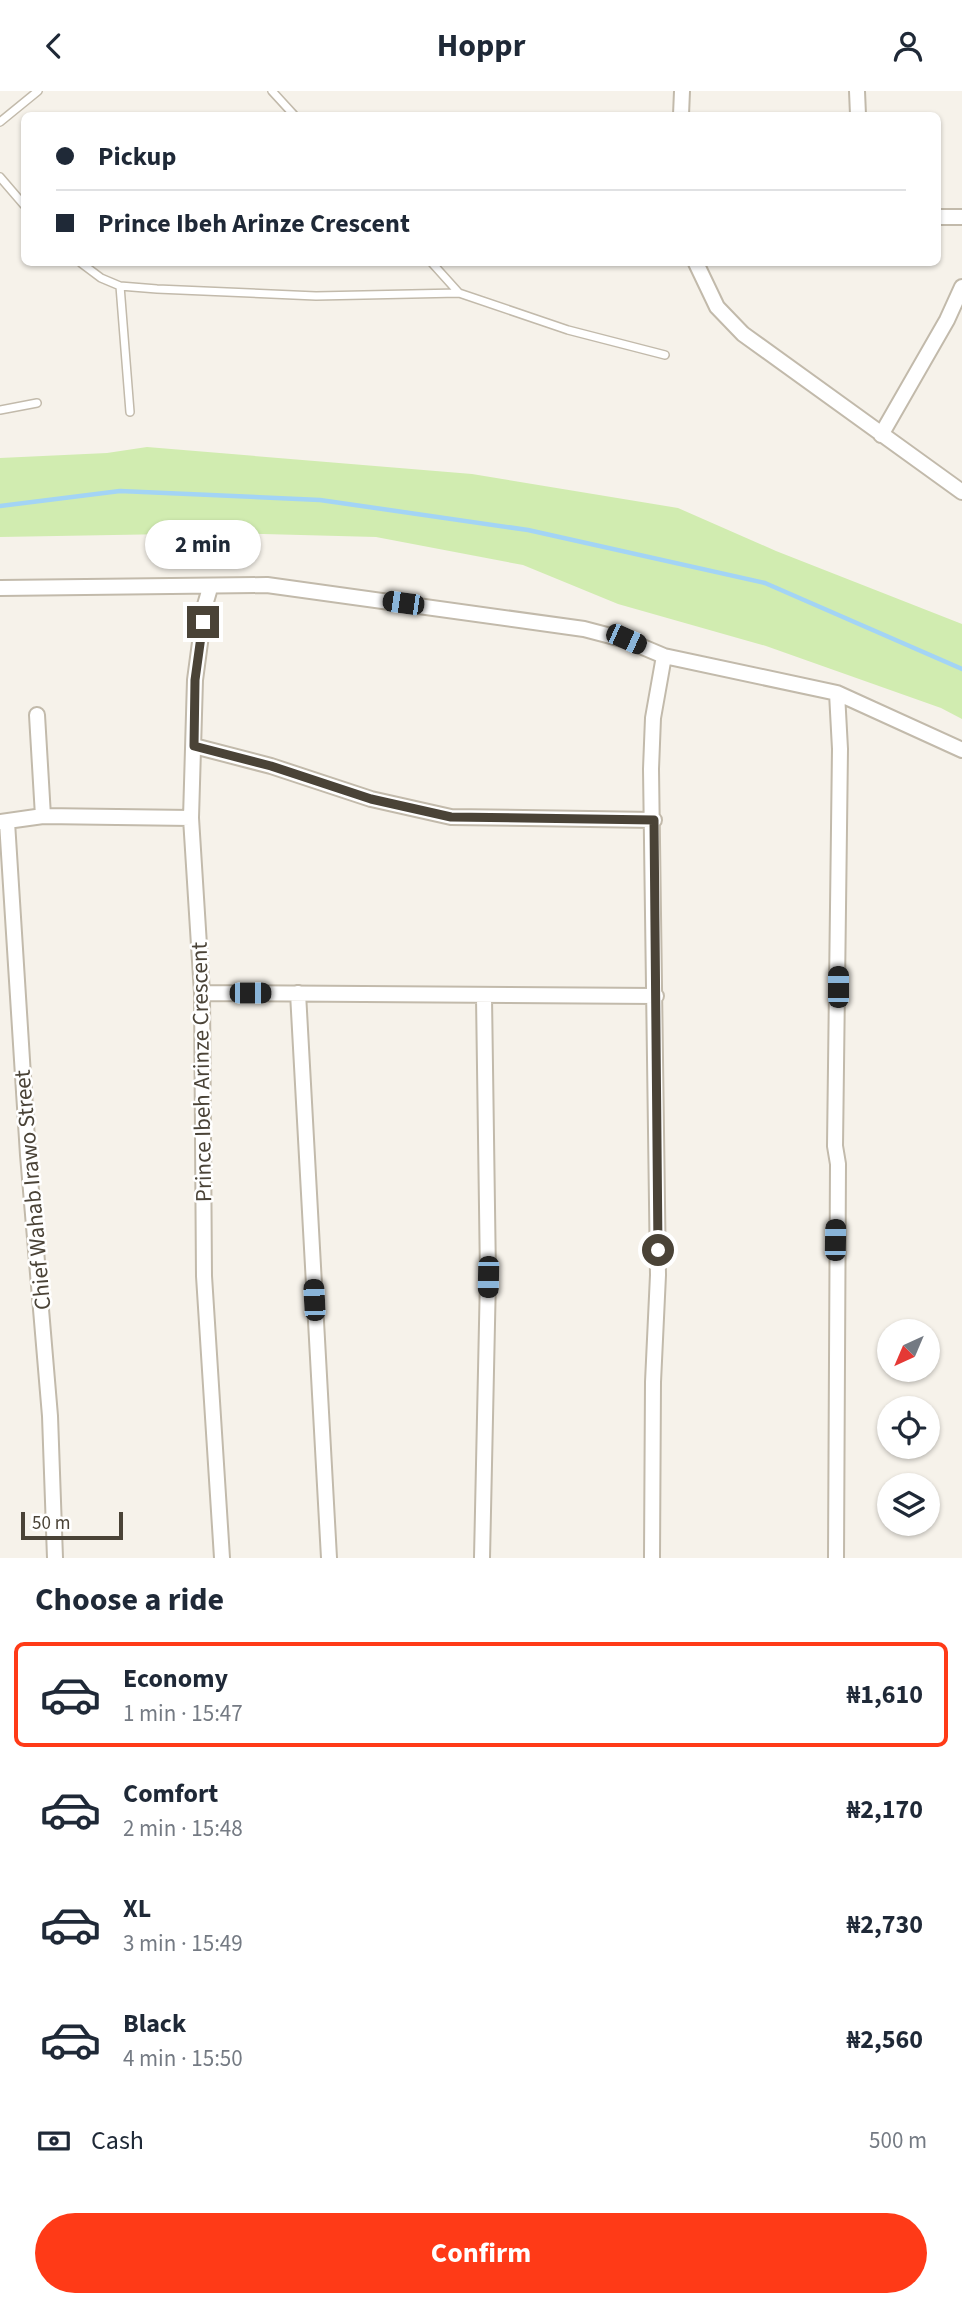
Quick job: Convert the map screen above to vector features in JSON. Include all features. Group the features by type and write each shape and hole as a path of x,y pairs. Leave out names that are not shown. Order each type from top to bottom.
{"street":[{"path":"681,91 681,112"},
{"path":"858,91 858,112"},
{"path":"941,217 962,217"},
{"path":"697,266 717,307 743,334 962,492"},
{"path":"881,435 962,287"},
{"path":"0,588 210,588 267,585 584,629 626,639 664,656 837,693 962,750"},
{"name":"Prince Ibeh Arinze Crescent","path":"210,588 205,605 195,680 191,818 202,993 204,1276 222,1558"},
{"path":"652,1558 653,1382 658,1275 653,718 664,656"},
{"path":"836,1558 835,1146 840,762 837,693"},
{"path":"37,715 43,816"},
{"path":"194,746 271,766 371,799 451,817 654,820"},
{"path":"4,822 43,816 191,818"},
{"name":"Chief Wahab Irawo Street","path":"4,822 27,1155 50,1416 55,1558"},
{"path":"202,993 484,997 656,996"},
{"path":"298,993 329,1558"},
{"path":"482,1558 488,1277 484,997"}],"lane":[{"path":"0,122 38,91"},
{"path":"272,91 291,112"},
{"path":"0,177 21,202"},
{"path":"85,266 101,278 120,286 316,296 459,293 568,330 665,355"},
{"path":"435,266 459,293"},
{"path":"120,286 130,412"},
{"path":"0,410 37,403"}],"green space":[{"path":"147,447 472,474 678,508 776,551 962,624 962,719 941,708 766,646 618,604 523,565 376,537 227,533 0,537 0,458 107,453"}],"waterway":[{"path":"0,506 120,491 320,500 528,530 765,583 962,669"}],"route":[{"path":"203,622 195,680 194,746 271,766 371,799 451,817 504,820 654,820 658,1250"}]}
